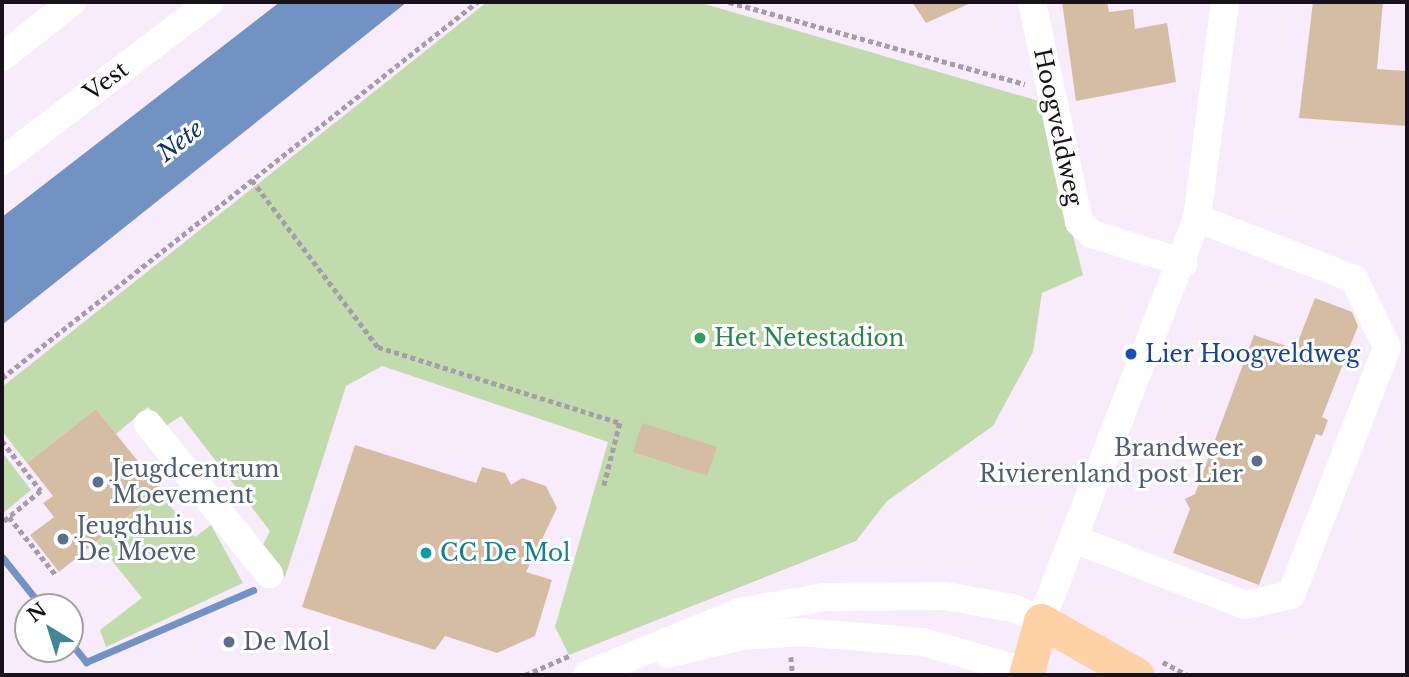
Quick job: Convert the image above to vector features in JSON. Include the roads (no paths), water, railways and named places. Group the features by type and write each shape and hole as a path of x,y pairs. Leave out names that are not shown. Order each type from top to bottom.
{"main road":[{"path":"1029,674 1041,621 1136,675"}],"street":[{"path":"2,57 72,2"},
{"name":"Vest","path":"2,161 210,2"},
{"name":"Hoogveldweg","path":"1032,2 1083,229 1184,263"},
{"path":"589,675 739,612 825,597 945,596 1013,608 1041,621 1184,263 1197,218 1225,2"},
{"path":"1074,539 1245,605 1291,595 1387,347 1354,279 1197,218"},
{"path":"148,424 269,574"},
{"path":"589,675 742,636 799,632 923,642 1029,674"}],"water":[{"name":"Nete","path":"280,2 407,2 2,325 2,217"}],"waterway":[{"path":"2,557 31,593"},
{"path":"84,660 86,662 253,590"}],"place":[{"name":"Het Netestadion","path":"700,338"},
{"name":"Lier Hoogveldweg","path":"1131,354"},
{"name":"Brandweer Rivierenland post Lier","path":"1257,461"},
{"name":"Jeugdcentrum Moevement","path":"98,482"},
{"name":"Jeugdhuis De Moeve","path":"63,539"},
{"name":"CC De Mol","path":"426,553"},
{"name":"De Mol","path":"229,642"}]}
